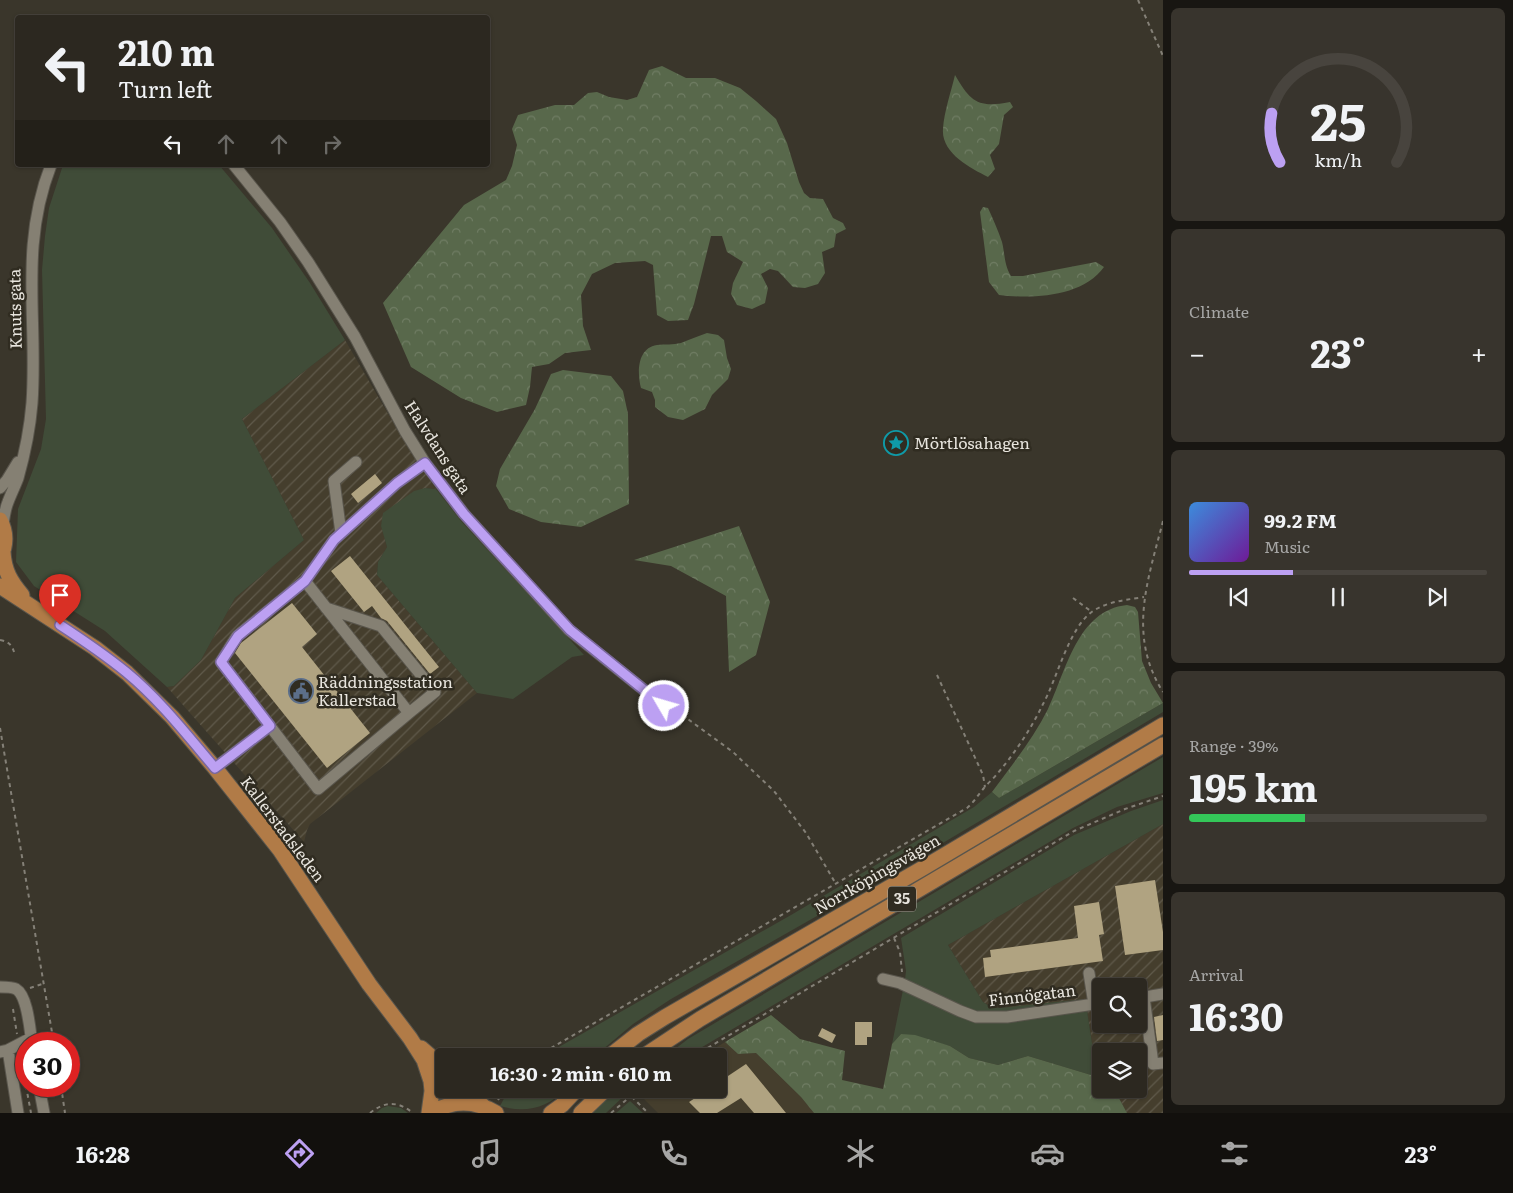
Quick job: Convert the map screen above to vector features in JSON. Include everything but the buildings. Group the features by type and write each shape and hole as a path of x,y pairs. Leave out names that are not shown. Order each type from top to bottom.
{"main road":[{"name":"Kallerstadsleden","path":"1,522 6,538 2,556 5,569 8,576 33,608"},
{"name":"Kallerstadsleden","path":"0,586 95,648 127,673 172,717 215,768 280,850 369,984 410,1038 424,1060 431,1081 430,1113"},
{"name":"Norrköpingsvägen","path":"620,1048 638,1034 923,868 1163,725"},
{"name":"Norrköpingsvägen","path":"656,1048 708,1014 1163,745"},
{"name":"Kallerstadsleden","path":"410,1038 435,1060"},
{"path":"478,1098 492,1108"},
{"path":"551,1113 569,1098"},
{"path":"582,1113 597,1098"},
{"path":"430,1113 443,1106 459,1103 476,1104 492,1108"}],"street":[{"name":"Knuts gata","path":"1,522 18,478 30,426 32,401 32,246 40,198 50,167"},
{"name":"Halvdans gata","path":"236,167 280,222 328,293 405,431 425,463 464,514 570,630 664,706"},
{"name":"Knuts gata","path":"0,488 23,455"},
{"path":"341,534 334,481 356,462"},
{"path":"326,608 381,626 435,692 318,789 221,662 238,636 305,581 334,540 397,483 425,463"},
{"path":"305,581 409,713"},
{"path":"215,768 270,726"},
{"path":"1089,973 1092,984"},
{"name":"Finnögatan","path":"883,979 900,982 976,1017 1007,1017 1092,1004"},
{"path":"0,987 17,990 22,994 30,1032"},
{"path":"1147,996 1163,994"},
{"path":"1147,1030 1153,1064 1163,1063"},
{"path":"4,1051 18,1113"},
{"path":"41,1097 44,1113"}],"path":[{"path":"1138,0 1163,56"},
{"path":"1163,521 1144,597 1142,620 1148,661 1156,681 1163,692"},
{"path":"551,1048 967,808 997,774 1028,732 1044,703 1069,645 1079,627 1092,612 1116,601 1144,597"},
{"path":"1073,598 1092,612"},
{"path":"0,640 8,641 15,655"},
{"path":"937,675 983,775 985,787"},
{"path":"664,706 685,717 732,752 774,791 806,833 836,884"},
{"path":"0,728 52,1032"},
{"path":"708,1048 1074,831 1125,809 1163,796"},
{"path":"894,938 900,952 902,964 900,982"},
{"path":"17,990 45,983"},
{"path":"28,1097 31,1113"},
{"path":"63,1097 65,1113"},
{"path":"611,1113 628,1098"},
{"path":"632,1098 648,1113"},
{"path":"370,1113 378,1107 392,1103 405,1107 413,1113"}],"shaded area":[{"path":"345,340 408,448 436,489 425,488 385,540 387,547 378,562 377,575 477,693 310,824 304,842 167,687 174,686 201,660 235,598 304,540 242,419"},
{"path":"1163,824 1163,988 1147,990 1147,978 1092,978 1092,998 1016,1007 991,1007 983,1002 948,945"},
{"path":"1163,1000 1163,1113 1127,1113 1119,1098 1147,1098 1147,1043 1092,1043 1087,1010 1092,1009 1092,1033 1147,1033 1147,1002"},
{"path":"725,1042 738,1054 756,1053 801,1097 814,1113 658,1113 643,1098 727,1098 727,1048 715,1048"}],"green space":[{"path":"662,66 686,78 715,78 740,88 776,119 787,143 804,193 810,198 823,199 833,218 843,223 846,229 836,234 834,247 822,252 825,273 818,284 805,288 793,287 778,271 770,269 761,274 768,288 765,303 752,309 737,305 731,294 733,283 743,262 727,252 722,236 711,236 694,304 688,320 668,321 657,315 653,265 645,261 615,263 592,274 581,295 583,326 591,350 565,353 549,364 532,367 526,405 497,412 461,398 411,367 383,303 464,205 506,180 512,166 517,145 512,129 518,115 555,105 574,105 588,93 597,92 609,97 627,100 637,97 649,70"},
{"path":"955,75 966,92 977,101 991,104 1010,102 1013,107 1004,115 999,144 990,155 995,169 988,177 958,159 944,138 945,116"},
{"path":"62,167 221,167 272,228 310,283 345,340 242,419 304,540 235,598 201,660 174,686 167,687 105,631 34,586 16,562 18,509 41,449 46,419 42,270 49,208"},
{"path":"983,207 988,208 997,229 1002,242 1007,268 1011,276 1023,276 1096,262 1104,267 1095,277 1083,285 1056,294 1026,297 999,295 989,282 980,212"},
{"path":"707,333 718,335 724,340 731,369 728,379 712,395 705,409 683,420 668,417 655,407 652,392 641,388 639,369 642,356 650,347 681,343"},
{"path":"563,370 611,376 623,391 628,414 629,504 581,527 541,522 509,509 496,486 500,469 535,409 551,374"},
{"path":"425,488 436,489 461,521 584,655 572,657 513,699 477,693 377,575 378,562 387,547 381,526 383,513 414,491"},
{"path":"739,526 770,602 756,655 729,672 726,596 671,566 634,560"},
{"path":"1127,605 1135,607 1138,612 1142,661 1151,683 1163,703 999,798 992,792 1036,731 1055,694 1068,661 1085,630 1096,618 1110,609"},
{"path":"1163,703 1163,712 889,875 671,999 633,1024 604,1048 557,1048 791,915 974,807 992,792 999,798"},
{"path":"1163,757 1163,793 1117,807 1073,828 701,1048 676,1048 688,1039"},
{"path":"1163,800 1163,824 948,945 983,1002 991,1007 1000,1008 1085,999 1080,1005 979,1014 905,980 906,971 901,938 1074,835"},
{"path":"903,990 988,1023 1008,1022 1087,1010 1092,1043 1092,1075 1028,1056 998,1065 969,1058 950,1046 901,1034 892,1044"},
{"path":"771,1015 800,1039 845,1051 842,1080 883,1089 892,1044 901,1034 915,1035 950,1046 969,1058 998,1065 1028,1056 1092,1075 1092,1098 1119,1098 1127,1113 814,1113 801,1097 756,1053 738,1054 725,1042"},
{"path":"504,1098 555,1098 535,1108 518,1109 500,1106"},
{"path":"611,1098 622,1098 606,1113 593,1113"},
{"path":"630,1101 643,1113 616,1113"},
{"path":"388,1106 401,1108 408,1113 376,1113"}],"place":[{"name":"Mörtlösahagen","path":"896,443"},
{"name":"Räddningsstation Kallerstad","path":"301,691"}],"route":[{"path":"60,625 95,648 127,673 172,717 215,768 270,726 221,662 238,636 305,581 334,540 397,483 425,463 464,514 570,630 664,706"}]}
